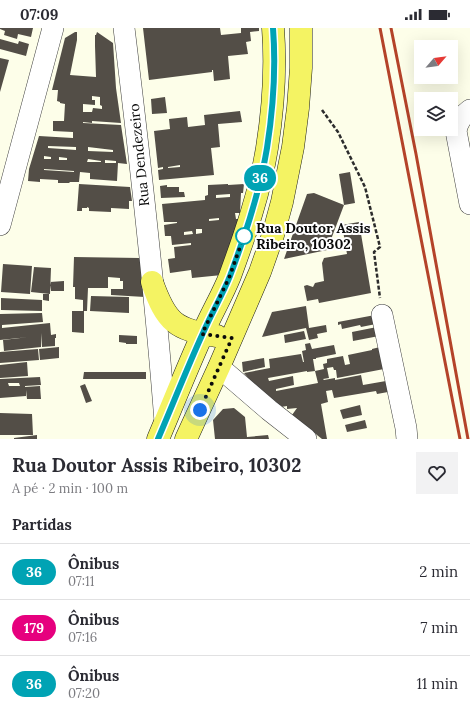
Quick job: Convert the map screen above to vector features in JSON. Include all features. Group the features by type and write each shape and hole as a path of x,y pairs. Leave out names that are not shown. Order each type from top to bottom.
{"main road":[{"path":"161,430 202,334 229,278 246,230 258,188 267,149 272,102 275,47 273,28"},
{"path":"186,439 232,338 260,272 273,235 282,202 293,147 298,108 301,28"},
{"path":"300,68 310,28"},
{"path":"152,282 158,300 176,324 184,329 202,334 232,338"}],"street":[{"path":"0,225 53,28"},
{"name":"Rua Dendezeiro","path":"124,28 134,105 160,353 161,430"},
{"path":"470,110 463,115 458,122 456,131 470,204"},
{"path":"382,315 407,439"},
{"path":"219,367 269,410 306,439"}],"path":[{"path":"322,110 338,132 365,187 380,247 374,252 382,315"}],"building":[{"path":"0,28 33,28 31,37 18,34 17,39 4,35 5,31"},
{"path":"143,28 220,28 221,35 241,33 241,28 259,28 259,31 250,32 251,41 246,42 248,54 228,56 230,79 214,81 212,70 212,72 149,80"},
{"path":"77,32 77,40 70,75 96,77 95,35 97,32 113,43 116,88 121,123 92,121 92,123 83,123 121,125 127,164 118,163 117,181 90,179 90,173 80,172 79,182 58,183 58,180 40,179 40,182 28,181 29,169 39,136 73,138 73,132 53,131 53,121 64,121 65,104 57,101 58,90 52,90 65,38","holes":["92,96 100,97 100,105 102,106 102,109 93,108 92,112 83,112 83,104 95,105 95,100 92,100","48,146 76,147 76,150 48,148","88,147 113,150 113,152 88,151","44,156 51,157 51,159 44,159","59,157 67,158 67,160 59,160","88,159 101,162 87,162","105,160 116,161 116,163 105,163","44,169 74,171 44,170"]},
{"path":"0,39 18,44 19,41 29,44 26,56 0,49"},
{"path":"0,58 9,60 0,92"},
{"path":"165,97 167,113 152,114 151,99"},
{"path":"240,111 242,122 218,124 220,147 211,148 214,175 159,180 158,170 163,169 163,167 158,168 154,131 170,129 169,119 187,117 188,127 205,125 204,115","holes":["180,165 180,167 168,168"]},
{"path":"350,172 355,203 344,205 339,174"},
{"path":"79,184 130,187 132,201 129,201 129,209 111,208 111,212 89,211 89,208 87,207 82,208 82,211 77,211"},
{"path":"244,184 243,193 241,193 240,213 235,213 236,219 239,219 222,275 192,278 191,270 170,273 168,259 175,258 174,247 191,245 191,243 172,245 171,236 165,236 164,225 177,222 164,222 162,204 205,200 205,196 208,195 208,185","holes":["230,194 230,197 216,198 216,195","219,218 219,220 209,221 209,219","196,229 202,229 202,233 196,234","192,231 193,234 184,235 184,232"]},
{"path":"167,185 167,187 179,187 179,192 184,192 185,197 161,198 160,186"},
{"path":"314,193 344,205 327,250 284,259 307,194"},
{"path":"359,222 371,293 319,303 318,299 307,301 304,286 307,285 313,287 315,283 324,281 322,263 324,258 347,254 342,225"},
{"path":"74,257 140,258 145,297 111,295 111,289 123,289 123,281 120,281 120,278 108,277 108,288 88,288 87,311 84,311 84,333 72,332 72,311 83,311 83,300 75,299 75,287 73,287"},
{"path":"3,264 32,266 30,294 1,292"},
{"path":"34,267 51,268 50,294 31,292"},
{"path":"64,281 64,291 51,291 50,282"},
{"path":"43,294 49,294 49,301 43,300"},
{"path":"91,296 129,297 129,313 90,311"},
{"path":"1,298 42,300 42,311 1,310"},
{"path":"306,306 309,328 326,325 327,332 317,334 318,338 309,340 306,328 262,337 272,312"},
{"path":"42,313 43,322 2,325 2,328 50,323 51,335 56,334 55,346 42,347 41,333 41,347 4,351 3,340 29,337 0,340 0,314"},
{"path":"375,315 376,324 361,327 360,325 342,329 341,324 338,325 338,322"},
{"path":"377,327 379,336 353,341 352,332"},
{"path":"304,331 306,339 285,343 284,335"},
{"path":"119,335 137,336 137,344 126,344 119,342"},
{"path":"310,343 312,349 334,345 336,354 313,359 315,371 324,369 323,364 327,363 327,359 343,356 345,365 350,364 348,355 380,347 384,369 337,378 336,370 334,370 333,367 327,368 329,378 323,379 324,380 335,378 335,380 361,375 363,385 386,381 388,392 377,394 376,391 334,398 332,390 326,391 328,402 321,404 327,439 322,439 292,415 297,408 287,409 287,406 281,407 281,405 278,405 244,373 270,368 269,359 301,354 304,362 302,351 306,350 305,344","holes":["315,371 318,383 276,391 276,389 294,385 293,376 269,381 268,378"]},
{"path":"59,347 59,358 40,360 39,349"},
{"path":"38,349 39,360 0,363 0,352"},
{"path":"264,358 265,367 243,372 242,362"},
{"path":"27,362 28,376 0,378 0,365"},
{"path":"84,372 146,372 146,379 83,379"},
{"path":"40,377 41,385 25,387 40,386 41,399 27,399 26,390 26,396 0,398 0,379","holes":["8,383 19,383 20,386 9,386"]},
{"path":"85,384 92,401 86,403 80,386"},
{"path":"360,405 362,415 343,419 340,410"},
{"path":"234,408 245,417 247,437 268,435 269,439 215,439 213,420 223,409"},
{"path":"0,413 32,414 33,435 0,435"},
{"path":"365,420 367,428 347,432 345,425"},
{"path":"37,435 37,439 14,439 14,438"}],"railway":[{"path":"380,28 460,439"},
{"path":"391,28 416,154 468,439"}],"bus line":[{"name":"36","path":"158,439 202,334 229,278 246,230 258,188 267,149 272,102 275,47 273,28"}],"place":[{"name":"Rua Doutor Assis Ribeiro, 10302","path":"244,236"}],"route":[{"path":"200,410 232,338 202,334 229,278 244,236"}]}
